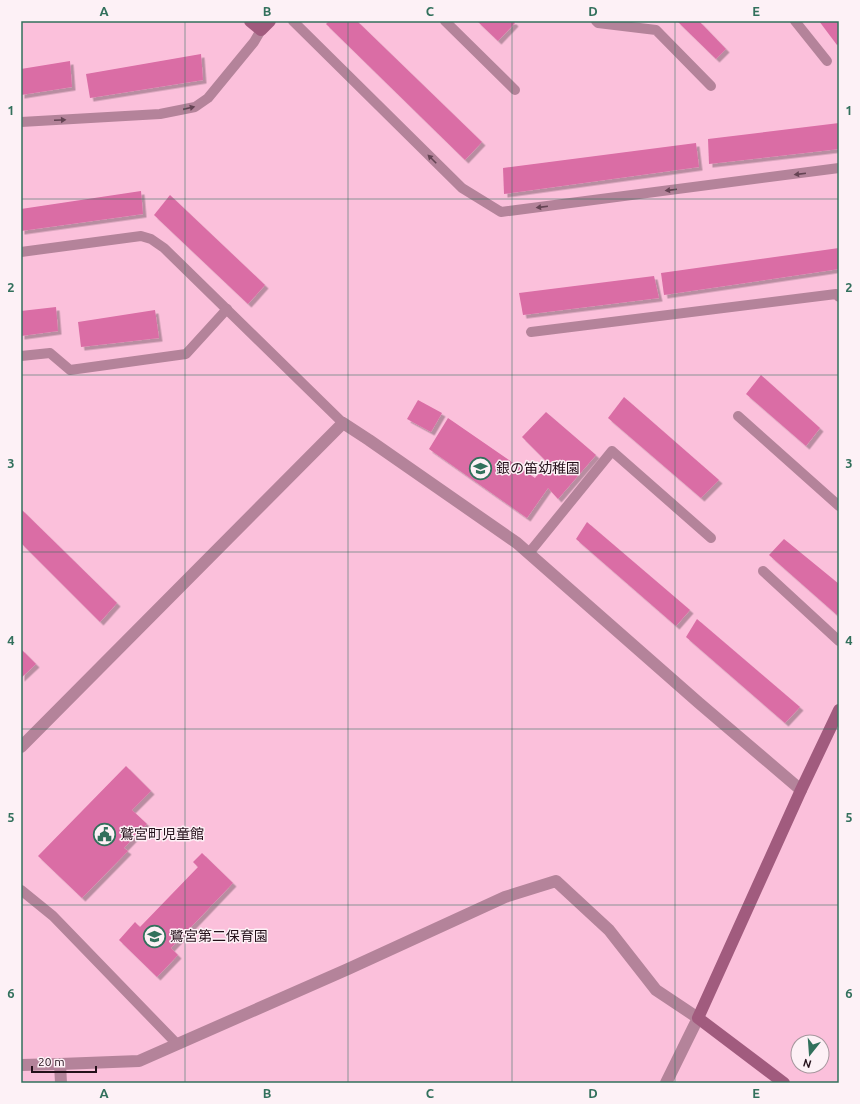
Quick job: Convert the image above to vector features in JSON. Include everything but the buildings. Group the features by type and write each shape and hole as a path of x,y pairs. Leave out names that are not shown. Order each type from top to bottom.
{"street":[{"path":"250,21 261,30 270,21"},
{"path":"21,747 343,423 517,543 699,704 801,790"},
{"path":"666,1083 698,1018 801,790 839,710"},
{"path":"21,1065 139,1061 348,969 505,897 556,881 609,930 656,990 698,1018 784,1083"},
{"path":"60,1064 61,1083"}],"lane":[{"path":"293,21 462,188 501,212 839,168"},
{"path":"445,21 515,90"},
{"path":"596,21 598,23 656,30 712,86"},
{"path":"795,21 827,61"},
{"path":"21,122 160,114 195,107 208,98 254,42 261,30"},
{"path":"21,252 140,236 151,239 164,248 343,423"},
{"path":"531,332 836,294 839,298"},
{"path":"21,356 50,353 70,370 186,354 227,309"},
{"path":"738,416 839,506"},
{"path":"529,553 612,452 711,538"},
{"path":"763,571 839,641"},
{"path":"21,890 53,916 177,1044"}],"place":[{"name":"銀の笛幼稚園","path":"481,468"},
{"name":"鷲宮町児童館","path":"105,834"},
{"name":"鷺宮第二保育園","path":"155,936"}]}
